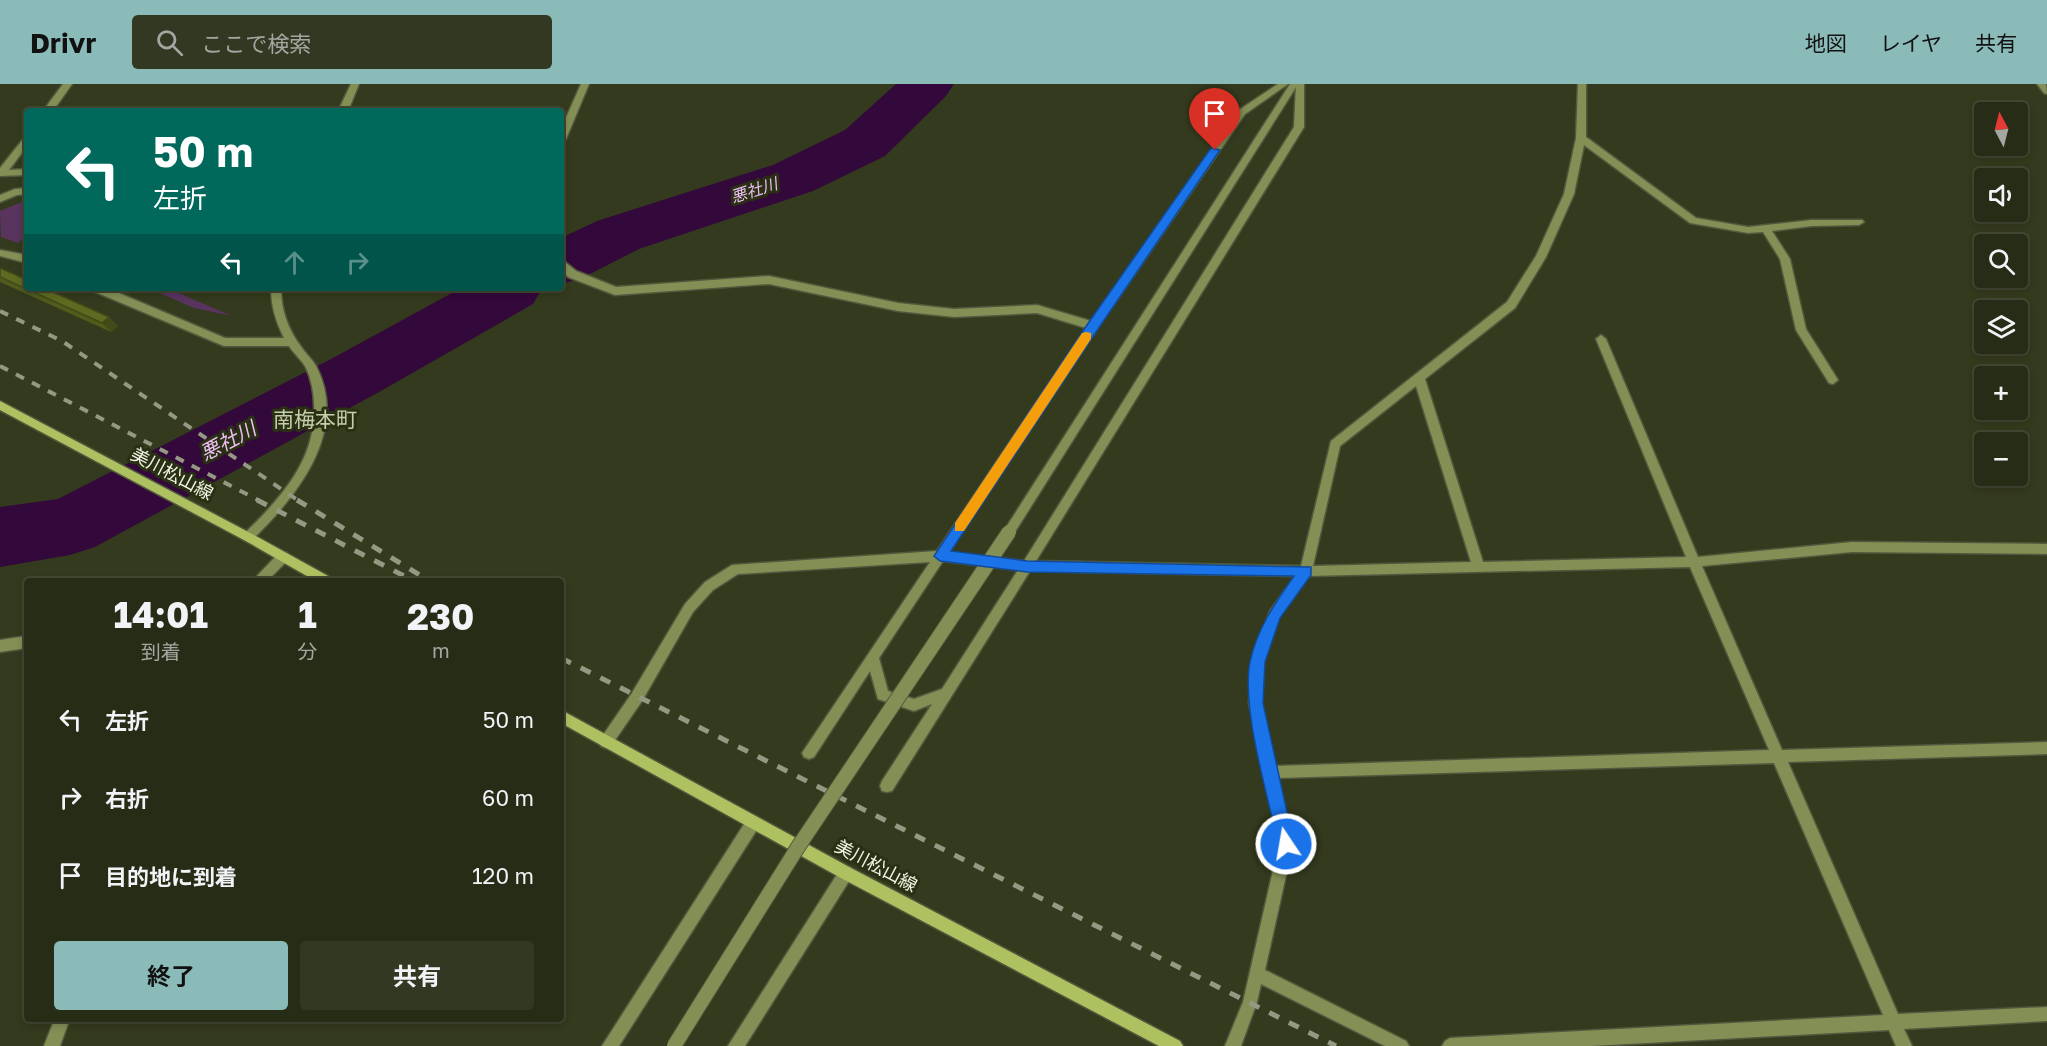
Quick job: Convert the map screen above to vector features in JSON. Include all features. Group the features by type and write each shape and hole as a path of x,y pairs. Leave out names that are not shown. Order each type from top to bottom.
{"main road":[{"name":"美川松山線","path":"0,405 249,537 320,578"},
{"name":"美川松山線","path":"564,718 753,823 1174,1046"}],"street":[{"path":"50,108 68,84"},
{"path":"344,108 356,84"},
{"path":"564,132 585,84"},
{"path":"809,753 1093,326 1242,112 1284,84"},
{"path":"674,1046 798,847 1009,532 1293,84"},
{"path":"887,786 1027,566 1299,127 1300,84"},
{"path":"1233,1046 1250,1002 1286,844 1256,703 1257,662 1274,615 1306,571 1335,444 1511,305 1541,257 1569,194 1581,138 1581,84"},
{"path":"2041,84 2047,90"},
{"path":"1581,138 1693,221 1748,230 1812,223 1859,222"},
{"path":"0,173 24,144"},
{"path":"0,173 24,172"},
{"path":"0,199 15,192 24,191"},
{"path":"1766,229 1785,259 1801,330 1833,380"},
{"path":"0,253 24,259"},
{"path":"564,266 572,274 615,291 769,280 897,307 954,313 1037,309 1093,326"},
{"path":"104,291 224,342 292,342"},
{"path":"249,537 276,511 304,474 314,449 321,419 311,368 279,320 276,291"},
{"path":"1601,339 1694,562 1904,1046"},
{"path":"1419,377 1479,567"},
{"path":"606,742 637,697 689,608 709,586 736,569 940,556 1027,566 1306,571 1694,562 1852,547 2047,549"},
{"path":"263,578 283,557"},
{"path":"0,646 24,642"},
{"path":"873,657 883,695 914,705 946,693"},
{"path":"1270,772 2047,748"},
{"path":"610,1046 753,823"},
{"path":"736,1046 846,873"},
{"path":"1256,974 1401,1046"},
{"path":"1450,1046 2047,1014"},
{"path":"52,1046 61,1022"}],"shaded area":[{"path":"24,201 24,237 18,243 1,237 0,211"},
{"path":"155,291 174,291 232,316 194,308"}],"building":[{"path":"0,268 24,279 24,288 0,277"},
{"path":"31,291 51,291 109,317 102,323"}],"waterway":[{"name":"悪社川","path":"564,262 618,235 793,178 865,143 927,84"},
{"name":"悪社川","path":"0,537 70,526 356,375 506,291"}],"railway":[{"path":"0,311 62,341 299,501"},
{"path":"0,366 260,501"},
{"path":"257,500 408,578"},
{"path":"297,500 425,578"},
{"path":"564,660 1336,1046"}],"slow traffic":[{"path":"960,527 1086,336"}],"district":[{"name":"南梅本町","path":"315,420"}],"route":[{"path":"1215,150 1093,326 940,556 1027,566 1306,571 1274,615 1257,662 1256,703 1286,844"}]}
